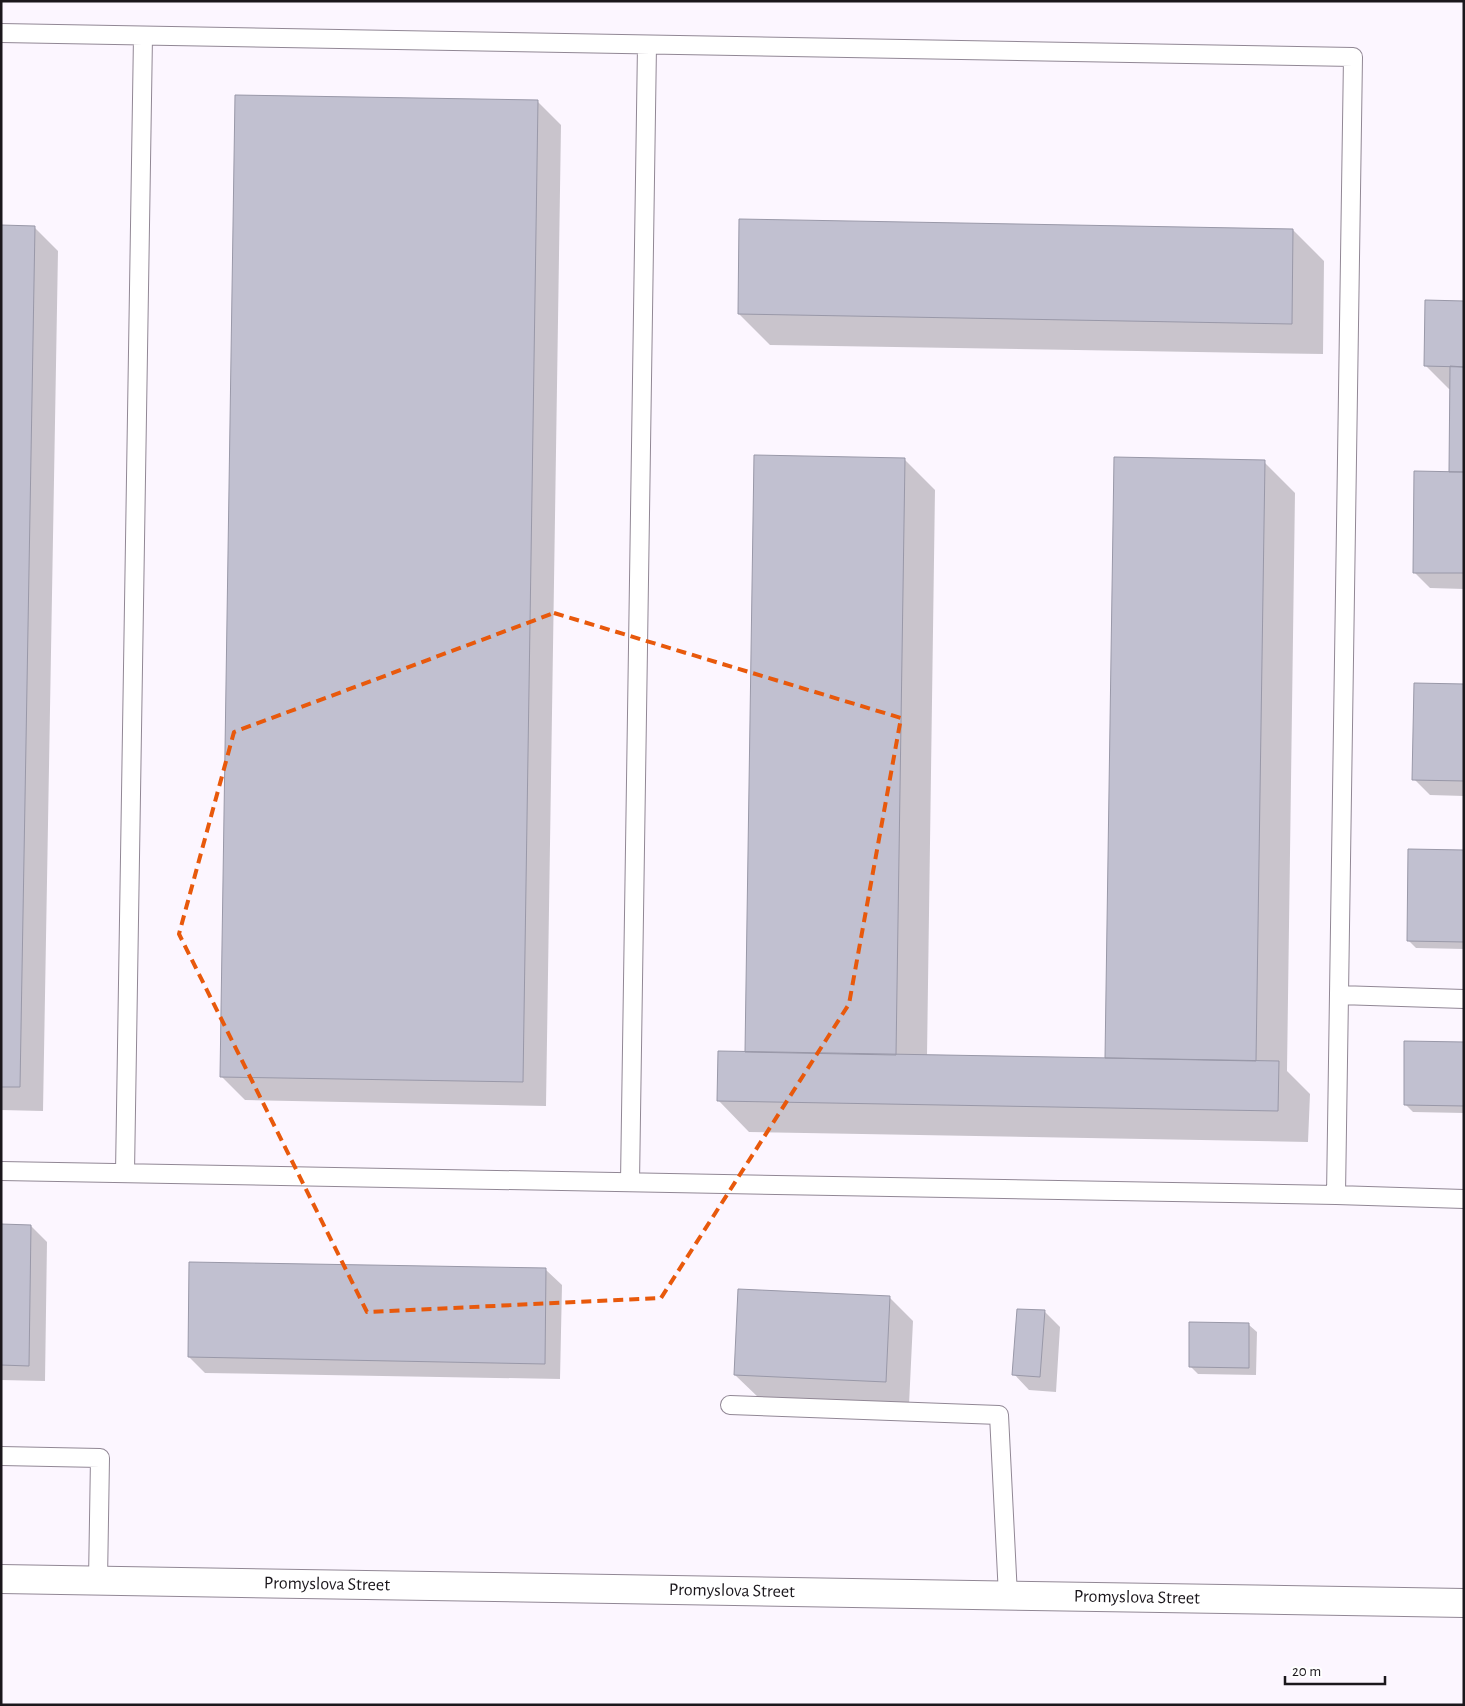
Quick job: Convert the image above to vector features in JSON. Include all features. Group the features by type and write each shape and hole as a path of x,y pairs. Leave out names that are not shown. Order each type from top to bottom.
{"main road":[{"name":"Promyslova Street","path":"1,1579 1464,1603"}],"lane":[{"path":"1,33 1353,57 1336,1195"},
{"path":"125,1174 142,36"},
{"path":"630,1182 647,45"},
{"path":"1339,995 1464,999"},
{"path":"1,1171 1336,1195 1464,1199"},
{"path":"730,1405 999,1414 1008,1596"},
{"path":"1,1456 100,1458 98,1581"}],"highlighted area":[{"path":"554,613 901,718 849,1004 661,1298 367,1312 179,934 234,732"}],"building":[{"path":"235,95 538,100 523,1082 220,1077"},
{"path":"739,219 1293,229 1292,324 738,314"},
{"path":"1,225 35,226 20,1087 1,1087"},
{"path":"1425,300 1464,301 1464,367 1424,366"},
{"path":"1450,366 1464,367 1464,472 1449,472"},
{"path":"754,455 905,458 896,1055 745,1052"},
{"path":"1114,457 1265,460 1256,1061 1105,1058"},
{"path":"1414,471 1464,472 1464,573 1413,573"},
{"path":"1414,683 1464,684 1464,781 1412,780"},
{"path":"1408,849 1464,850 1464,942 1407,941"},
{"path":"1404,1041 1464,1042 1464,1106 1404,1105"},
{"path":"718,1051 1279,1061 1278,1111 717,1101"},
{"path":"1,1224 31,1225 29,1366 1,1365"},
{"path":"189,1262 546,1268 545,1364 188,1357"},
{"path":"738,1289 890,1296 886,1382 734,1375"},
{"path":"1017,1309 1045,1310 1040,1377 1012,1375"},
{"path":"1189,1322 1249,1323 1249,1368 1189,1367"}]}
